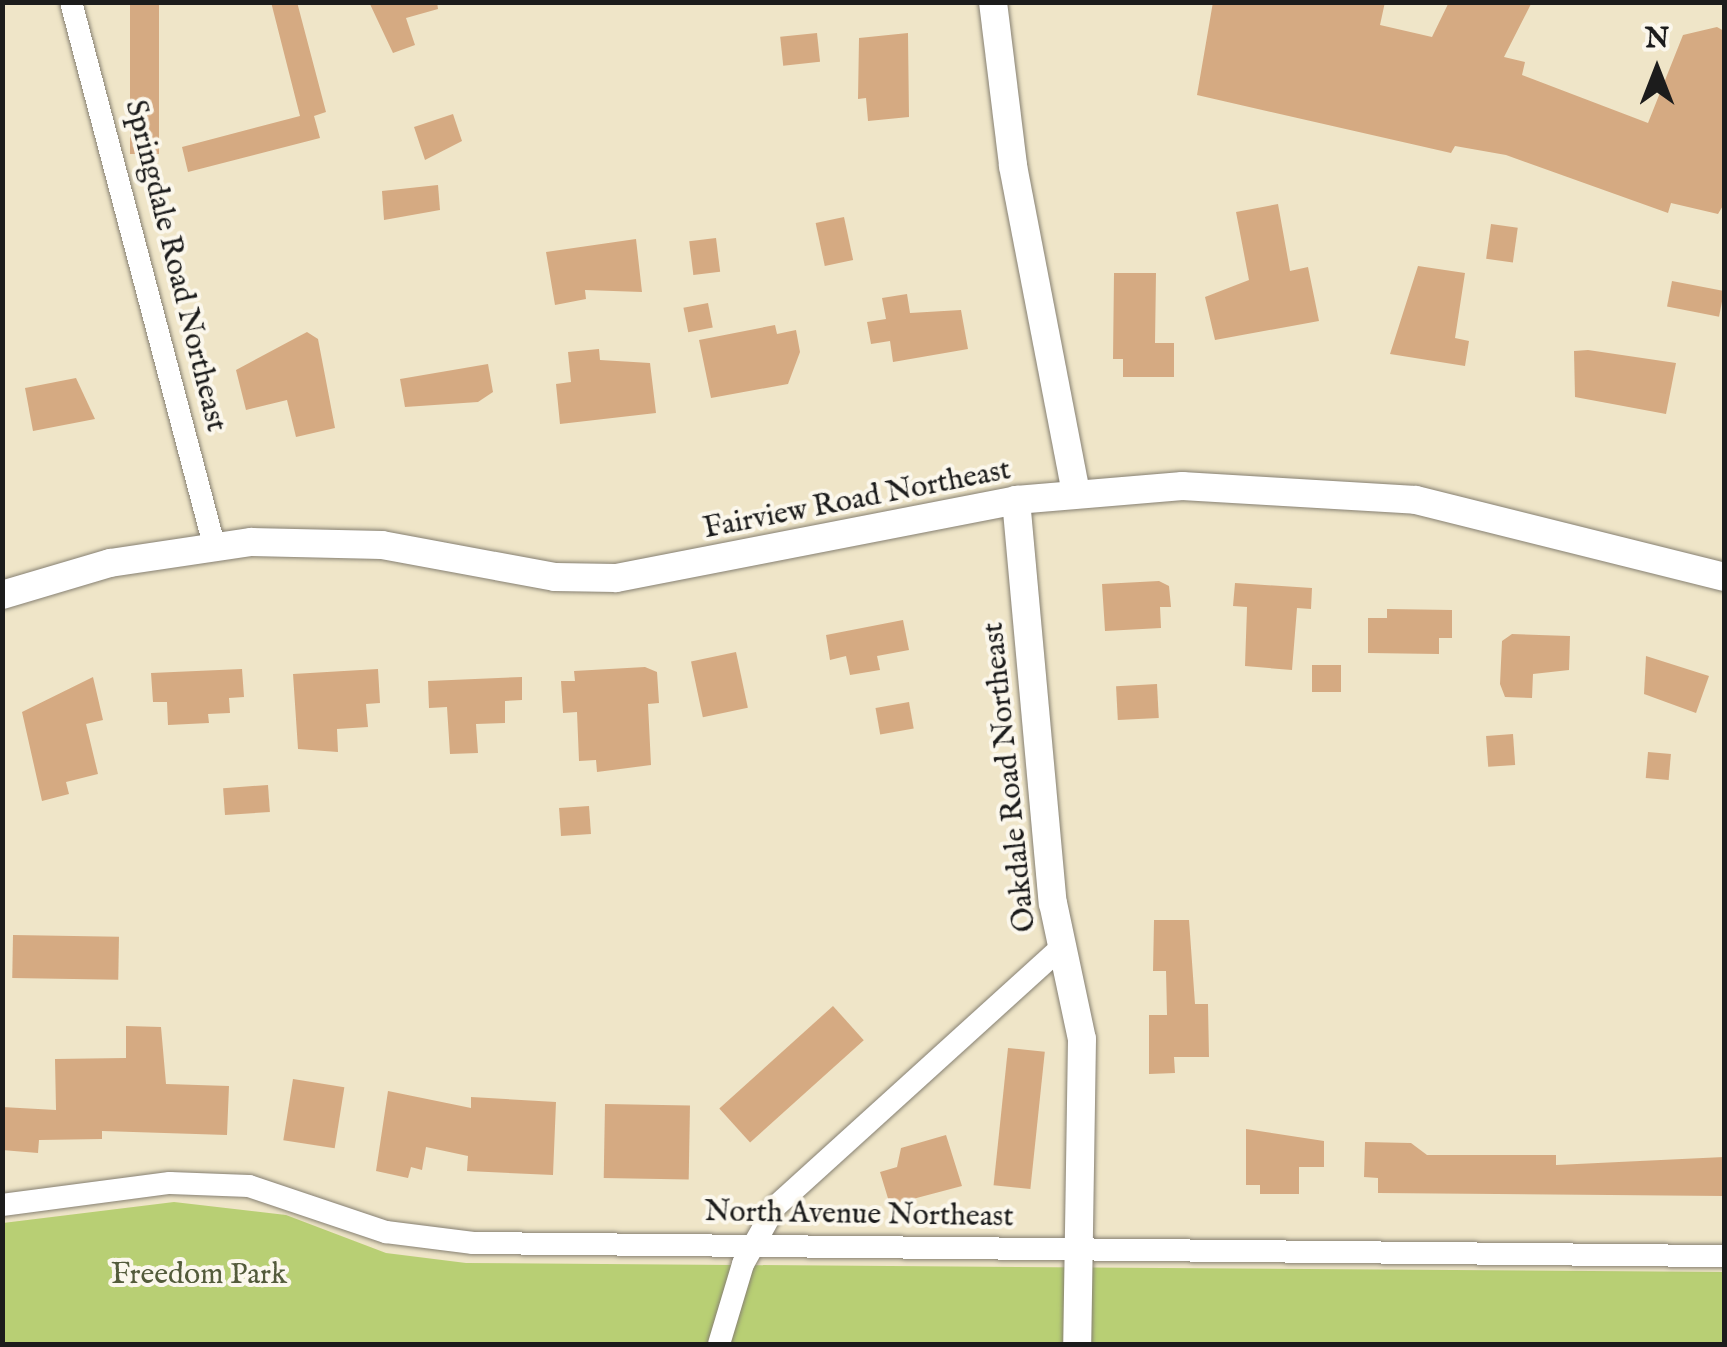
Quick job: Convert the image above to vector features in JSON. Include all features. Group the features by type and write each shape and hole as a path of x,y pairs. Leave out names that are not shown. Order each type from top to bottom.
{"street":[{"name":"Springdale Road Northeast","path":"72,2 214,545"},
{"path":"994,2 1005,115 1076,494"},
{"name":"Fairview Road Northeast","path":"2,595 214,545 382,546 602,579 1016,500 1182,486 1358,491 1724,577"},
{"name":"Oakdale Road Northeast","path":"1016,500 1060,949 1082,1039 1077,1344"},
{"path":"719,1344 754,1243 775,1206 1060,949"},
{"name":"North Avenue Northeast","path":"2,1205 73,1189 249,1186 418,1238 1724,1256"}],"green space":[{"name":"Freedom Park","path":"174,1202 286,1215 386,1253 466,1263 1724,1272 1724,1344 3,1344 3,1223"}],"building":[{"path":"130,2 159,2 159,154 130,154"},
{"path":"271,2 297,2 326,112 314,116 320,138 188,172 182,147 300,116"},
{"path":"369,2 437,2 438,9 406,18 415,45 393,53"},
{"path":"1213,2 1385,2 1380,25 1432,37 1449,2 1532,2 1504,57 1525,62 1522,75 1648,123 1683,35 1717,27 1724,31 1724,204 1718,214 1671,203 1668,213 1506,155 1455,146 1451,153 1197,95"},
{"path":"817,33 820,62 783,66 780,37"},
{"path":"908,33 909,117 868,121 866,98 858,99 859,38"},
{"path":"453,114 462,141 425,160 414,127"},
{"path":"438,185 440,210 384,220 382,191"},
{"path":"1278,204 1290,271 1308,267 1319,321 1215,340 1205,297 1249,280 1236,212"},
{"path":"844,217 853,260 825,266 816,223"},
{"path":"1491,224 1518,228 1513,262 1486,259"},
{"path":"716,238 720,272 693,275 689,241"},
{"path":"636,239 642,292 585,290 586,299 555,305 546,252"},
{"path":"1418,266 1465,273 1455,338 1469,341 1465,366 1390,354"},
{"path":"1114,273 1156,273 1155,343 1174,343 1174,377 1123,377 1123,359 1113,359"},
{"path":"1672,281 1724,291 1719,317 1667,307"},
{"path":"907,294 910,313 961,310 968,349 893,362 890,341 871,344 867,322 886,319 882,298"},
{"path":"708,303 713,328 688,332 683,308"},
{"path":"775,325 777,334 796,330 800,352 788,384 711,398 699,340"},
{"path":"307,332 318,339 335,428 296,437 287,400 246,410 236,370"},
{"path":"599,349 600,360 650,363 656,413 560,424 556,384 571,382 568,352"},
{"path":"1574,351 1676,363 1666,414 1575,397"},
{"path":"488,364 493,392 478,402 405,407 400,379"},
{"path":"76,378 95,419 33,431 25,388"},
{"path":"1159,581 1169,586 1171,607 1160,607 1161,628 1105,631 1102,584"},
{"path":"1235,583 1312,588 1311,609 1297,608 1292,670 1245,666 1247,607 1233,606"},
{"path":"1387,609 1452,610 1452,638 1439,638 1439,654 1368,653 1368,618 1387,618"},
{"path":"903,620 909,650 877,656 880,670 850,675 846,656 830,660 826,635"},
{"path":"1512,634 1570,636 1569,670 1533,674 1532,698 1505,697 1500,684 1502,641"},
{"path":"736,652 748,708 703,717 691,662"},
{"path":"1646,656 1709,676 1696,713 1644,694"},
{"path":"1312,665 1341,665 1341,692 1312,692"},
{"path":"645,667 657,672 659,703 648,704 651,765 597,772 596,760 579,761 577,712 563,713 561,681 575,681 574,671"},
{"path":"242,669 244,697 229,698 230,713 208,714 209,723 168,725 167,702 153,702 151,673"},
{"path":"378,669 380,703 366,704 368,727 337,729 338,752 298,749 293,674"},
{"path":"93,677 103,720 86,724 98,774 66,782 69,794 42,801 22,712"},
{"path":"522,677 522,700 505,701 505,723 476,724 478,753 450,754 447,707 429,708 428,681"},
{"path":"1157,684 1159,718 1118,720 1116,686"},
{"path":"909,702 914,729 880,734 876,708"},
{"path":"1513,734 1515,765 1488,767 1486,736"},
{"path":"1648,752 1671,754 1669,780 1646,778"},
{"path":"268,785 270,812 225,815 223,788"},
{"path":"589,806 591,834 561,836 559,808"},
{"path":"1154,920 1189,920 1195,1004 1208,1004 1209,1057 1174,1057 1175,1073 1149,1074 1149,1015 1167,1015 1166,971 1153,971"},
{"path":"13,935 119,937 118,980 12,978"},
{"path":"833,1006 864,1040 750,1143 719,1108"},
{"path":"126,1026 161,1027 166,1084 229,1086 227,1135 102,1131 102,1139 39,1140 38,1153 2,1150 2,1107 56,1110 55,1059 126,1058"},
{"path":"1008,1048 1045,1052 1030,1189 994,1185"},
{"path":"293,1079 344,1087 335,1148 283,1140"},
{"path":"388,1091 471,1108 471,1097 556,1102 553,1175 467,1171 468,1156 426,1147 422,1170 411,1167 408,1178 376,1171"},
{"path":"605,1104 690,1105 689,1179 604,1178"},
{"path":"1246,1129 1324,1141 1324,1167 1299,1167 1299,1194 1260,1194 1260,1185 1246,1185"},
{"path":"946,1135 962,1186 890,1205 880,1172 897,1167 901,1148"},
{"path":"1365,1142 1411,1143 1427,1155 1556,1155 1556,1165 1724,1157 1724,1196 1378,1193 1378,1178 1364,1177"}]}
